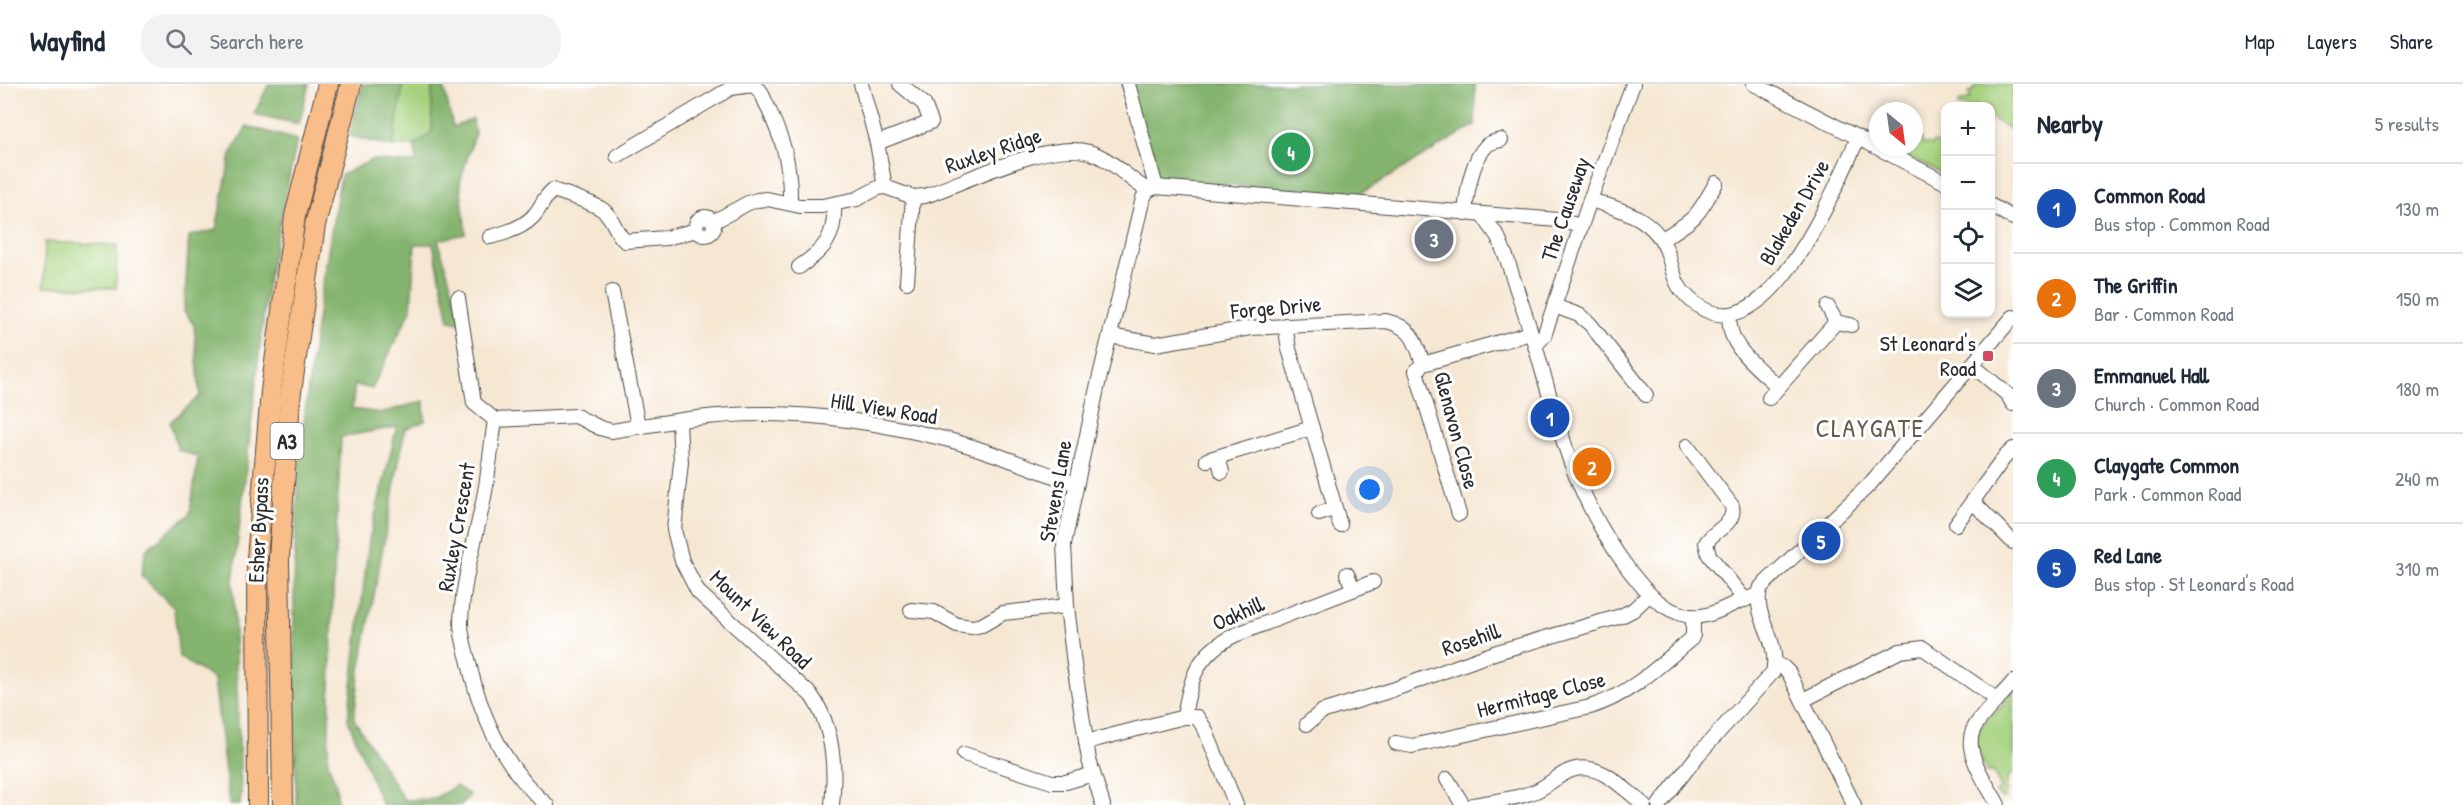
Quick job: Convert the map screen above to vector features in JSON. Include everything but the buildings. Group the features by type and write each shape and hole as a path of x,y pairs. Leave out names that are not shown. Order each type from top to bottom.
{"highway":[{"name":"Esher Bypass","path":"258,805 257,559 271,391 295,216 328,84"},
{"name":"Esher Bypass","path":"283,805 279,558 290,399 315,225 351,84"}],"street":[{"path":"861,84 878,143 885,187"},
{"name":"Ruxley Ridge","path":"878,143 931,123 924,104 900,84"},
{"path":"1128,84 1152,188 1558,220 1581,226"},
{"name":"The Causeway","path":"1533,340 1544,336 1590,200 1633,84"},
{"path":"1754,84 1814,117 1941,180"},
{"path":"617,156 731,88 753,85 761,92 787,154 791,176 790,203"},
{"name":"Blakeden Drive","path":"1730,314 1757,304 1786,272 1813,231 1858,138"},
{"path":"1465,213 1467,190 1479,157 1488,144 1501,140"},
{"name":"Ruxley Ridge","path":"913,197 925,196 1039,154 1076,149 1102,157 1152,188"},
{"path":"490,237 503,234 528,220 553,190 603,210 613,222 618,236 625,241 666,238 697,230 703,235 710,233 713,222 757,200 767,199 800,206 834,205 857,200 878,188 885,187 913,197 907,282"},
{"name":"Stevens Lane","path":"1103,805 1086,742 1067,606 1064,544 1143,198 1152,188"},
{"path":"1662,239 1691,223 1700,213 1709,188"},
{"path":"1590,200 1641,218 1662,239 1680,290 1703,308 1730,314 1728,326 1731,337 1778,387"},
{"path":"799,267 821,252 826,245 835,218 834,205"},
{"path":"1995,208 2013,218"},
{"path":"1482,214 1498,237 1533,340 1565,451 1588,507 1614,550 1649,595 1676,612 1693,616 1721,611 1752,598 1767,580 1869,485 2013,317"},
{"path":"612,292 638,426"},
{"path":"458,298 474,403 495,420 576,416 600,428 611,430 679,421"},
{"path":"1554,306 1579,315 1590,324 1646,395"},
{"path":"1828,307 1836,322"},
{"name":"Forge Drive","path":"1110,336 1155,344 1250,328 1372,321 1398,324 1412,336 1423,364"},
{"path":"1836,322 1851,325"},
{"path":"1769,398 1836,322"},
{"path":"1286,325 1289,349 1340,525"},
{"name":"Glenavon Close","path":"1459,514 1416,371 1423,364 1533,340"},
{"path":"1972,364 2008,395 2013,404"},
{"name":"Hill View Road","path":"679,421 762,414 892,427 940,437 1076,484"},
{"name":"Ruxley Crescent","path":"495,420 461,625 476,695 491,733 509,764 547,805"},
{"name":"Mount View Road","path":"679,421 681,462 674,530 682,561 698,592 811,695 822,710 829,733 835,776 832,805"},
{"path":"1222,472 1212,458 1312,428"},
{"path":"1659,805 1709,743 1767,681 1775,664 1774,645 1762,615 1752,598 1709,555 1706,543 1731,519 1734,513 1732,506 1687,446"},
{"path":"1956,524 2013,449"},
{"path":"1973,501 2013,542"},
{"path":"1319,514 1335,508"},
{"path":"1347,574 1353,588"},
{"name":"Oakhill","path":"1184,717 1193,677 1201,660 1216,645 1235,635 1373,582"},
{"name":"Rosehill","path":"1307,724 1321,712 1392,690 1497,652 1621,615 1633,610 1649,595"},
{"path":"911,610 934,612 957,625 972,627 982,625 1003,613 1067,606"},
{"name":"Hermitage Close","path":"1396,743 1412,746 1590,707 1618,697 1632,689 1690,639 1693,635 1693,616"},
{"path":"1803,700 1900,651 1923,648 1998,700"},
{"path":"1775,664 1787,670 1854,805"},
{"path":"1998,805 1973,756 1971,738 1978,722 2013,682"},
{"path":"1086,742 1193,716 1200,720 1236,805"},
{"path":"964,754 1052,782 1066,782 1093,774"},
{"path":"1473,805 1527,794 1574,770 1588,769 1608,776 1644,805"},
{"path":"1447,779 1463,805"}],"green space":[{"path":"269,84 309,84 299,124 254,114"},
{"path":"363,84 403,84 393,147 349,136"},
{"path":"403,84 444,84 444,88 432,87 432,132 415,145 393,147"},
{"path":"1122,84 1475,84 1475,125 1357,196 1151,178"},
{"path":"1977,84 2013,84 2013,131 1995,120 1995,102 1960,102 1970,99 1969,92 1973,91"},
{"path":"432,86 444,88 453,127 473,119 475,133 460,182 466,234 438,240 462,323 449,320 433,244 415,244 411,309 372,389 355,385 352,409 381,413 424,401 425,421 405,429 359,675 354,719 404,800 433,799 456,786 470,795 462,805 382,805 348,720 369,540 397,427 341,437 328,763 336,785 338,805 296,805 294,617 295,542 300,462 309,380 341,175 372,160 408,163 416,161 415,145 432,132"},
{"path":"247,126 297,140 268,278 233,582 241,793 240,805 229,805 214,679 179,657 174,608 141,575 146,550 190,514 198,457 178,450 170,422 200,396 194,325 184,311 189,236 216,230 231,154"},
{"path":"1941,138 1941,173 1908,156 1923,156 1923,144 1931,145 1933,142 1938,144"},
{"path":"45,242 117,245 116,288 44,287"},
{"path":"2013,689 2013,772 2007,780 2005,798 2002,799 1996,792 2001,788 1993,771 1987,773 1978,750 1977,734 1985,721 2004,703"}],"place":[{"name":"Claygate Common","path":"1291,152"},
{"name":"Emmanuel Hall","path":"1434,239"},
{"name":"St Leonard's Road","path":"1988,356"},
{"name":"Common Road","path":"1550,418"},
{"name":"The Griffin","path":"1592,467"},
{"name":"Red Lane","path":"1821,541"}],"district":[{"name":"CLAYGATE","path":"1870,427"}]}
